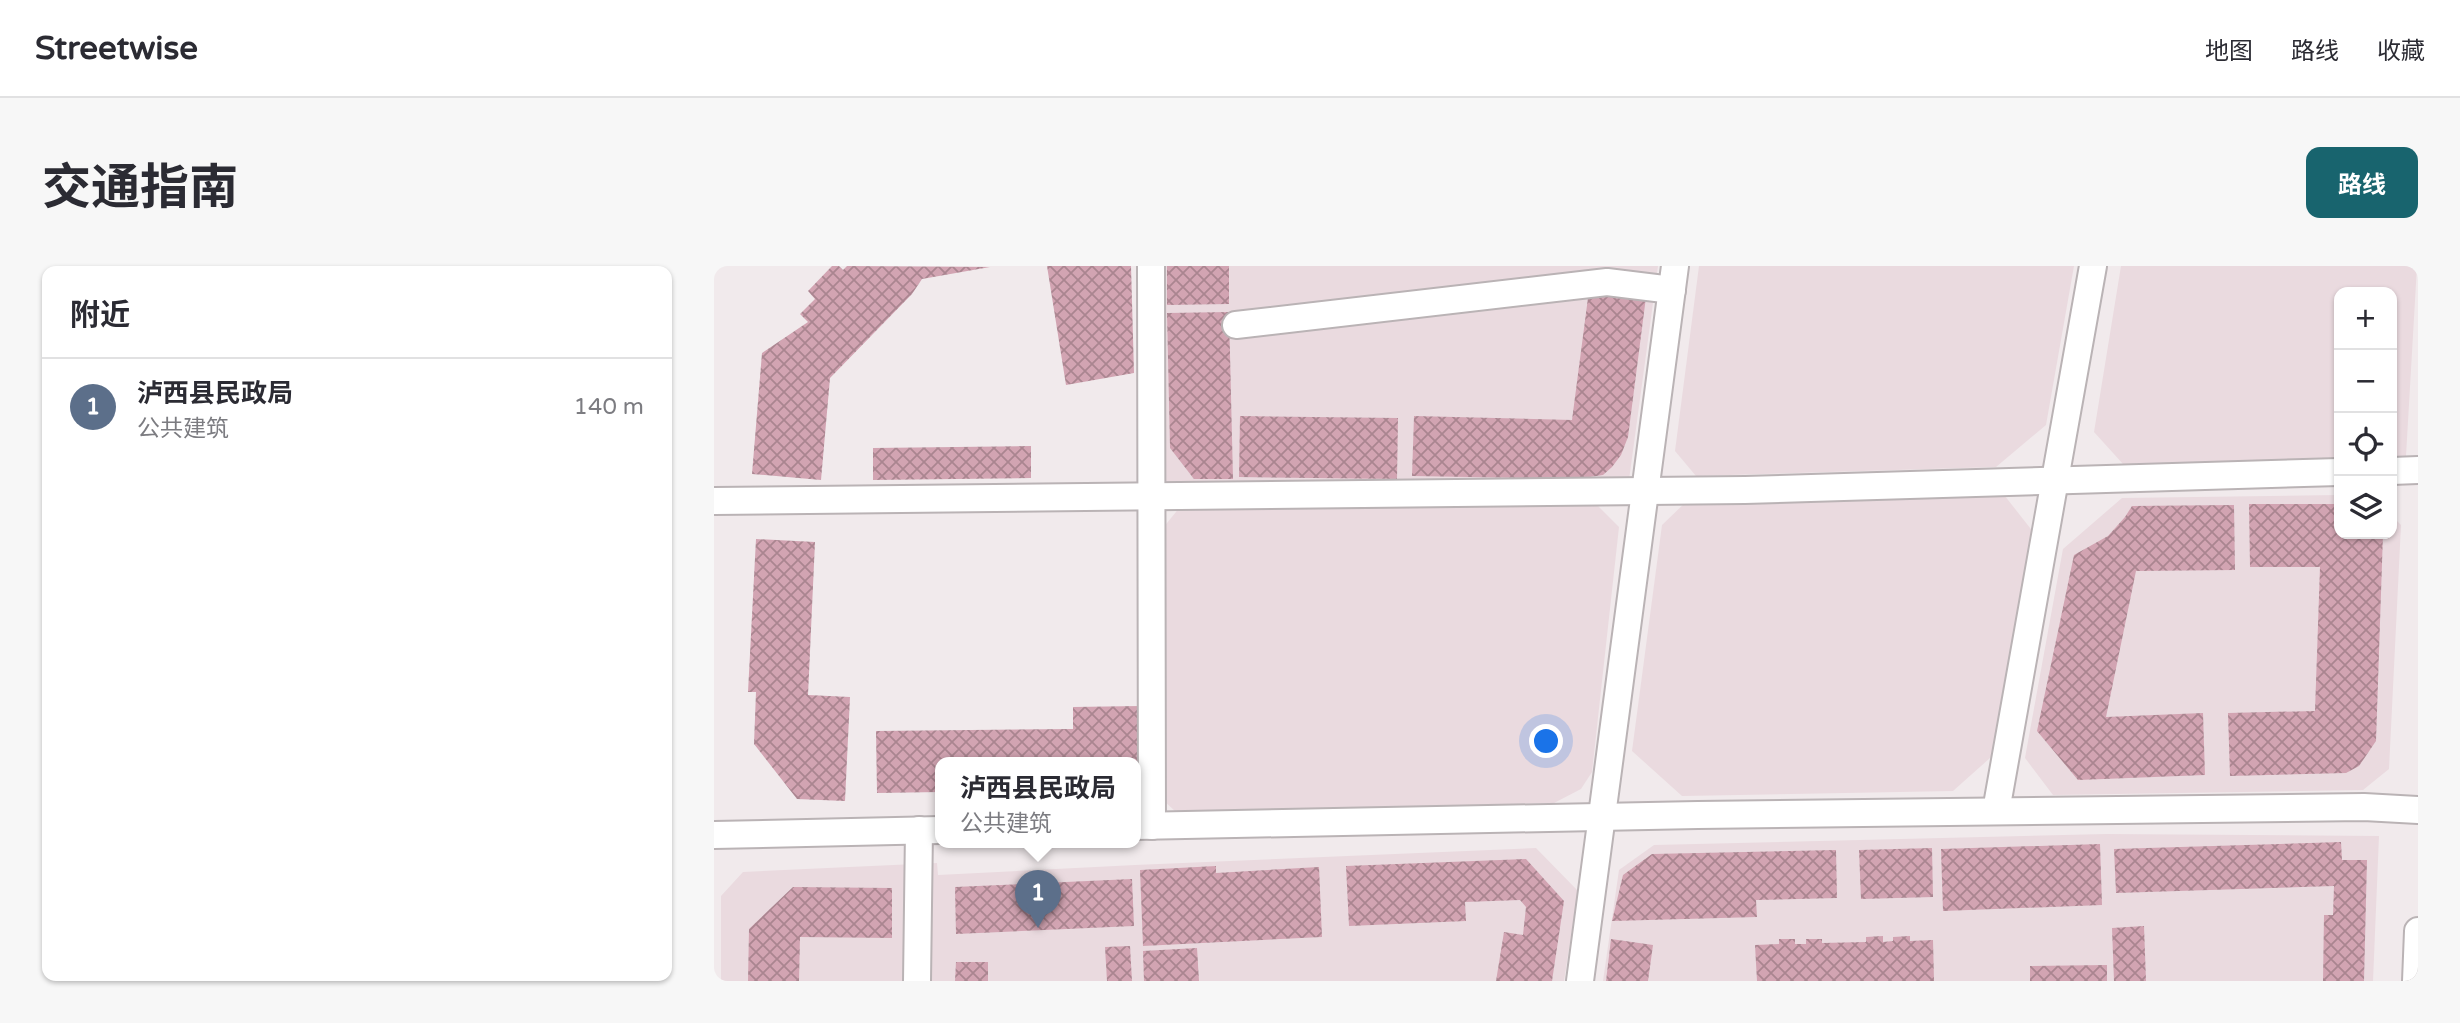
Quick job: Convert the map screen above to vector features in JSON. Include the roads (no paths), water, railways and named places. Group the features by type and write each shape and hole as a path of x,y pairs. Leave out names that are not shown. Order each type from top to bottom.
{"street":[{"path":"1151,266 1151,496 1144,826 1996,811 2364,807 2418,810"},
{"path":"1996,811 2093,266"},
{"path":"1236,325 1607,282 1674,278 1580,981"},
{"path":"2397,471 2418,470"},
{"path":"714,501 1745,490 2334,472"},
{"path":"714,835 929,830 917,981"},
{"path":"2416,981 2418,931"}],"place":[{"name":"泸西县民政局","path":"1038,928"}]}
